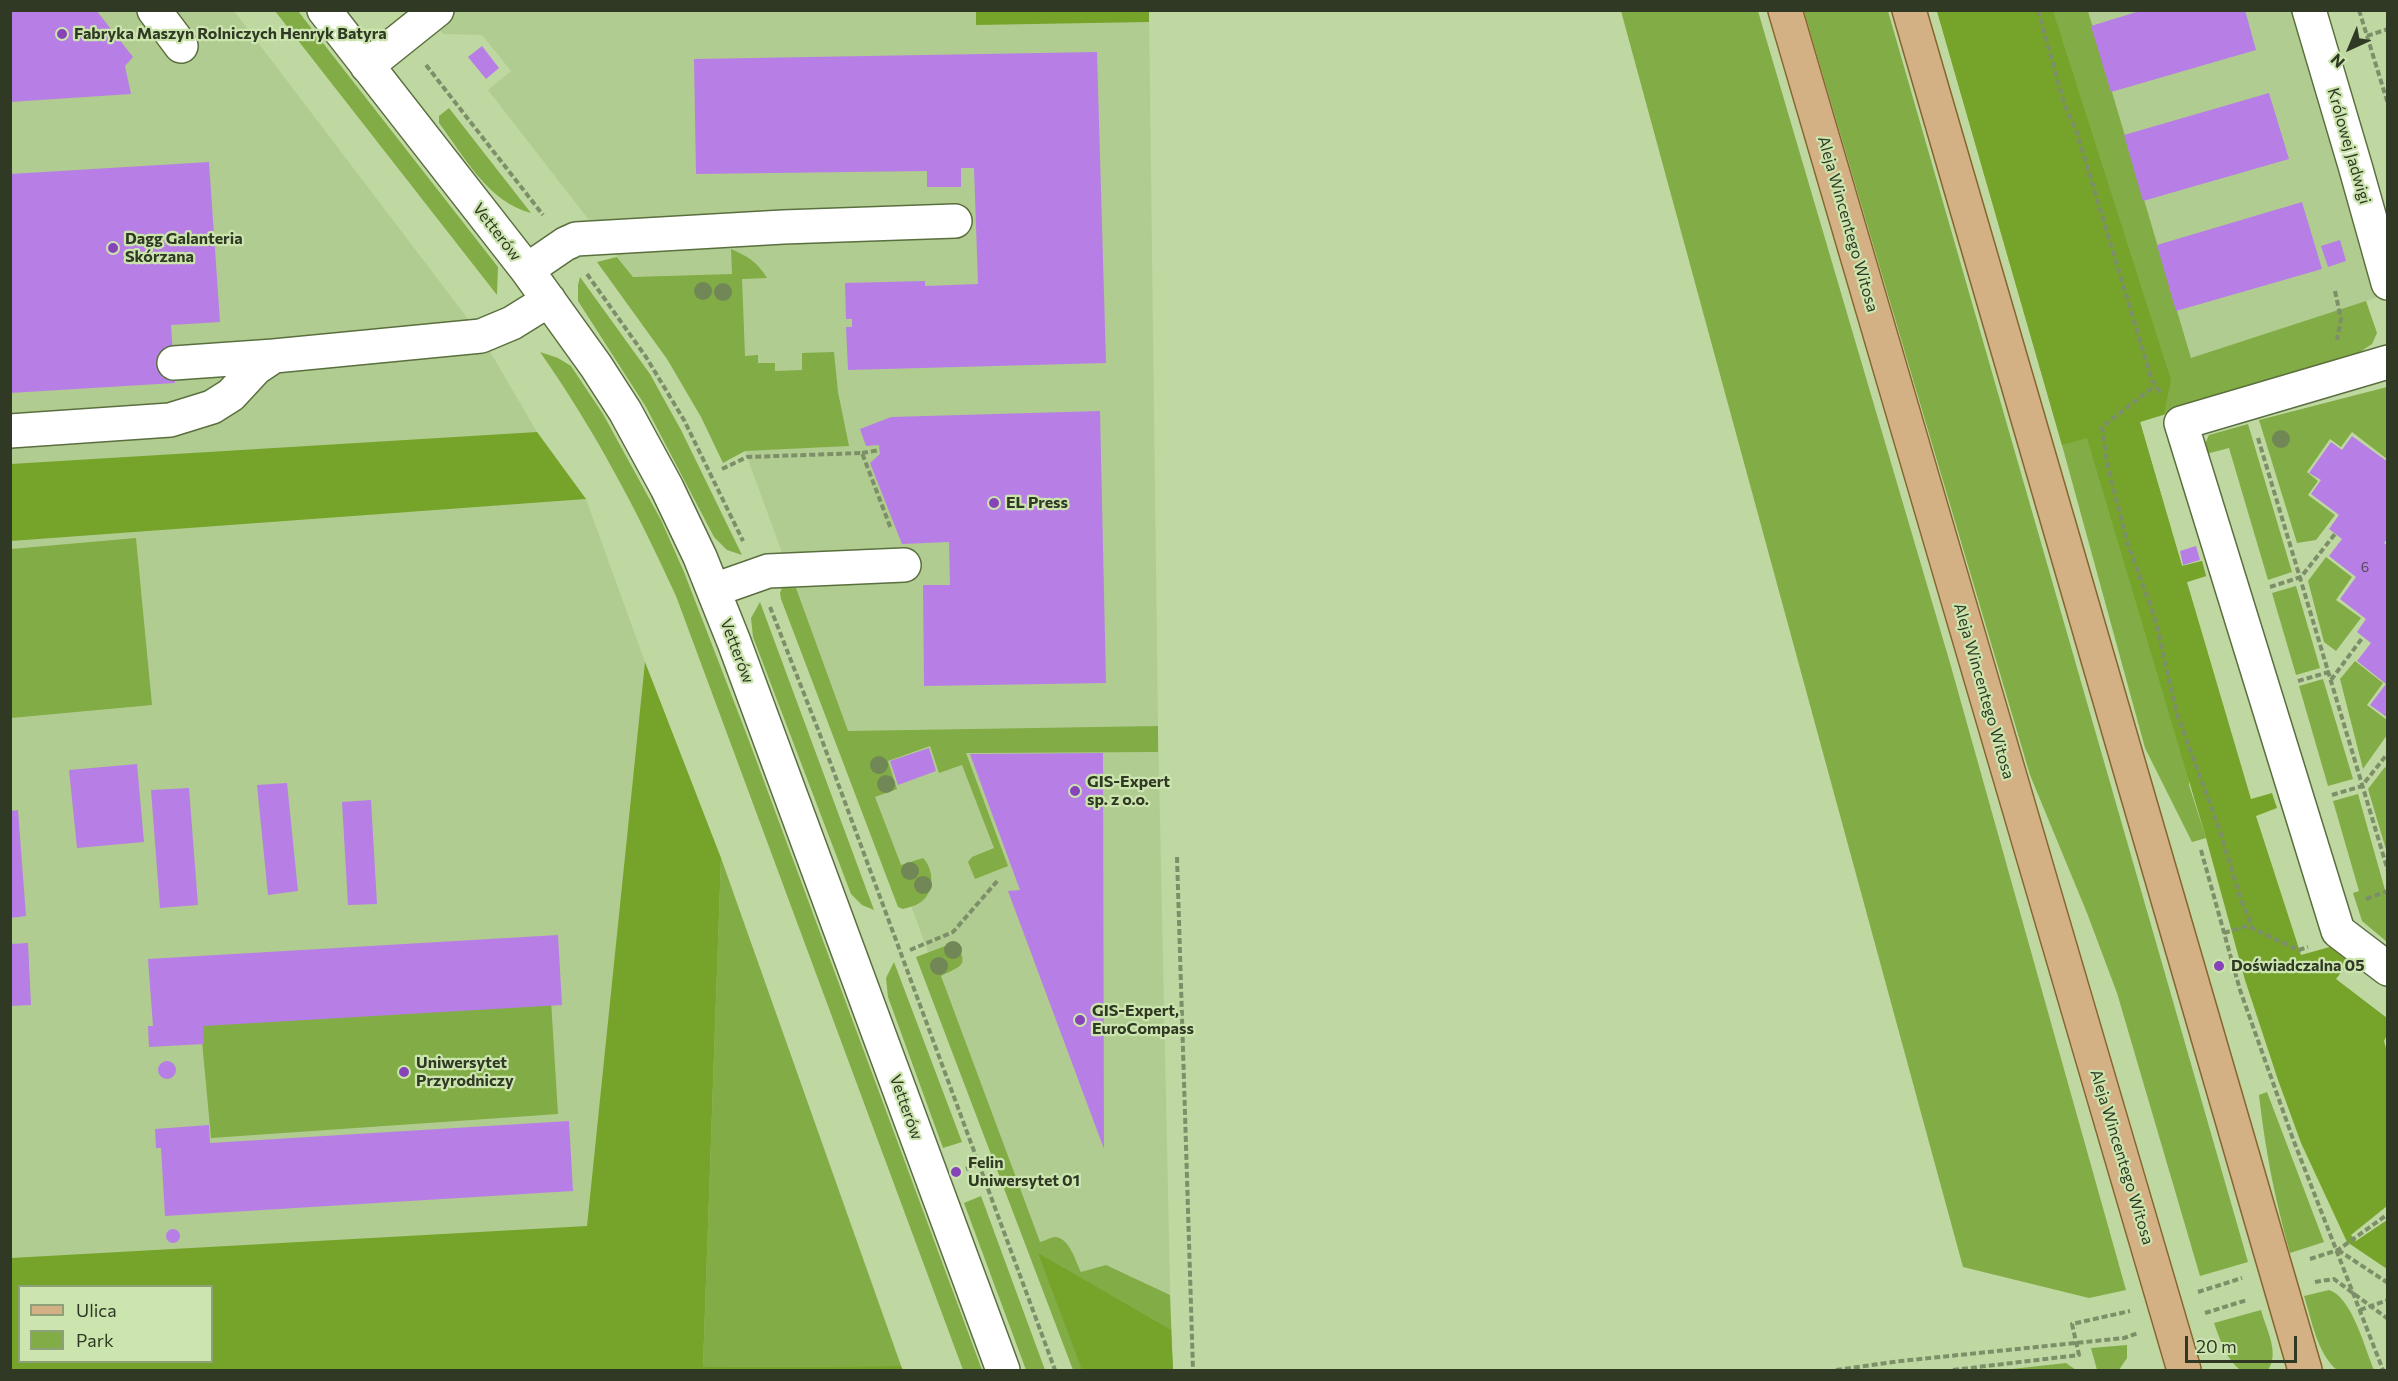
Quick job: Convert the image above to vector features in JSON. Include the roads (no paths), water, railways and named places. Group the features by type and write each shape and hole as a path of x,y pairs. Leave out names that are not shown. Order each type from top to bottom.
{"main road":[{"name":"Aleja Wincentego Witosa","path":"1785,10 2184,1371"},
{"path":"1909,10 2305,1371"}],"street":[{"path":"154,10 181,45"},
{"name":"Vetterów","path":"324,10 527,270 596,366 637,433 684,523 714,590 1003,1371"},
{"path":"367,66 437,10"},
{"name":"Królowej Jadwigi","path":"2309,10 2388,283"},
{"path":"527,270 565,243 576,239 783,227 955,221"},
{"path":"174,363 481,336 512,323 549,300"},
{"path":"10,431 170,420 212,407 231,396 256,368 274,356"},
{"path":"2388,362 2181,423 2338,932 2388,969"},
{"path":"714,590 768,571 899,551"}],"place":[{"name":"Fabryka Maszyn Rolniczych Henryk Batyra","path":"62,34"},
{"name":"Dagg Galanteria Skórzana","path":"113,248"},
{"name":"EL Press","path":"994,503"},
{"name":"GIS-Expert sp. z o.o.","path":"1075,791"},
{"name":"Doświadczalna 05","path":"2219,966"},
{"name":"GIS-Expert, EuroCompass","path":"1080,1020"},
{"name":"Uniwersytet Przyrodniczy","path":"404,1072"},
{"name":"Felin Uniwersytet 01","path":"956,1172"}]}
